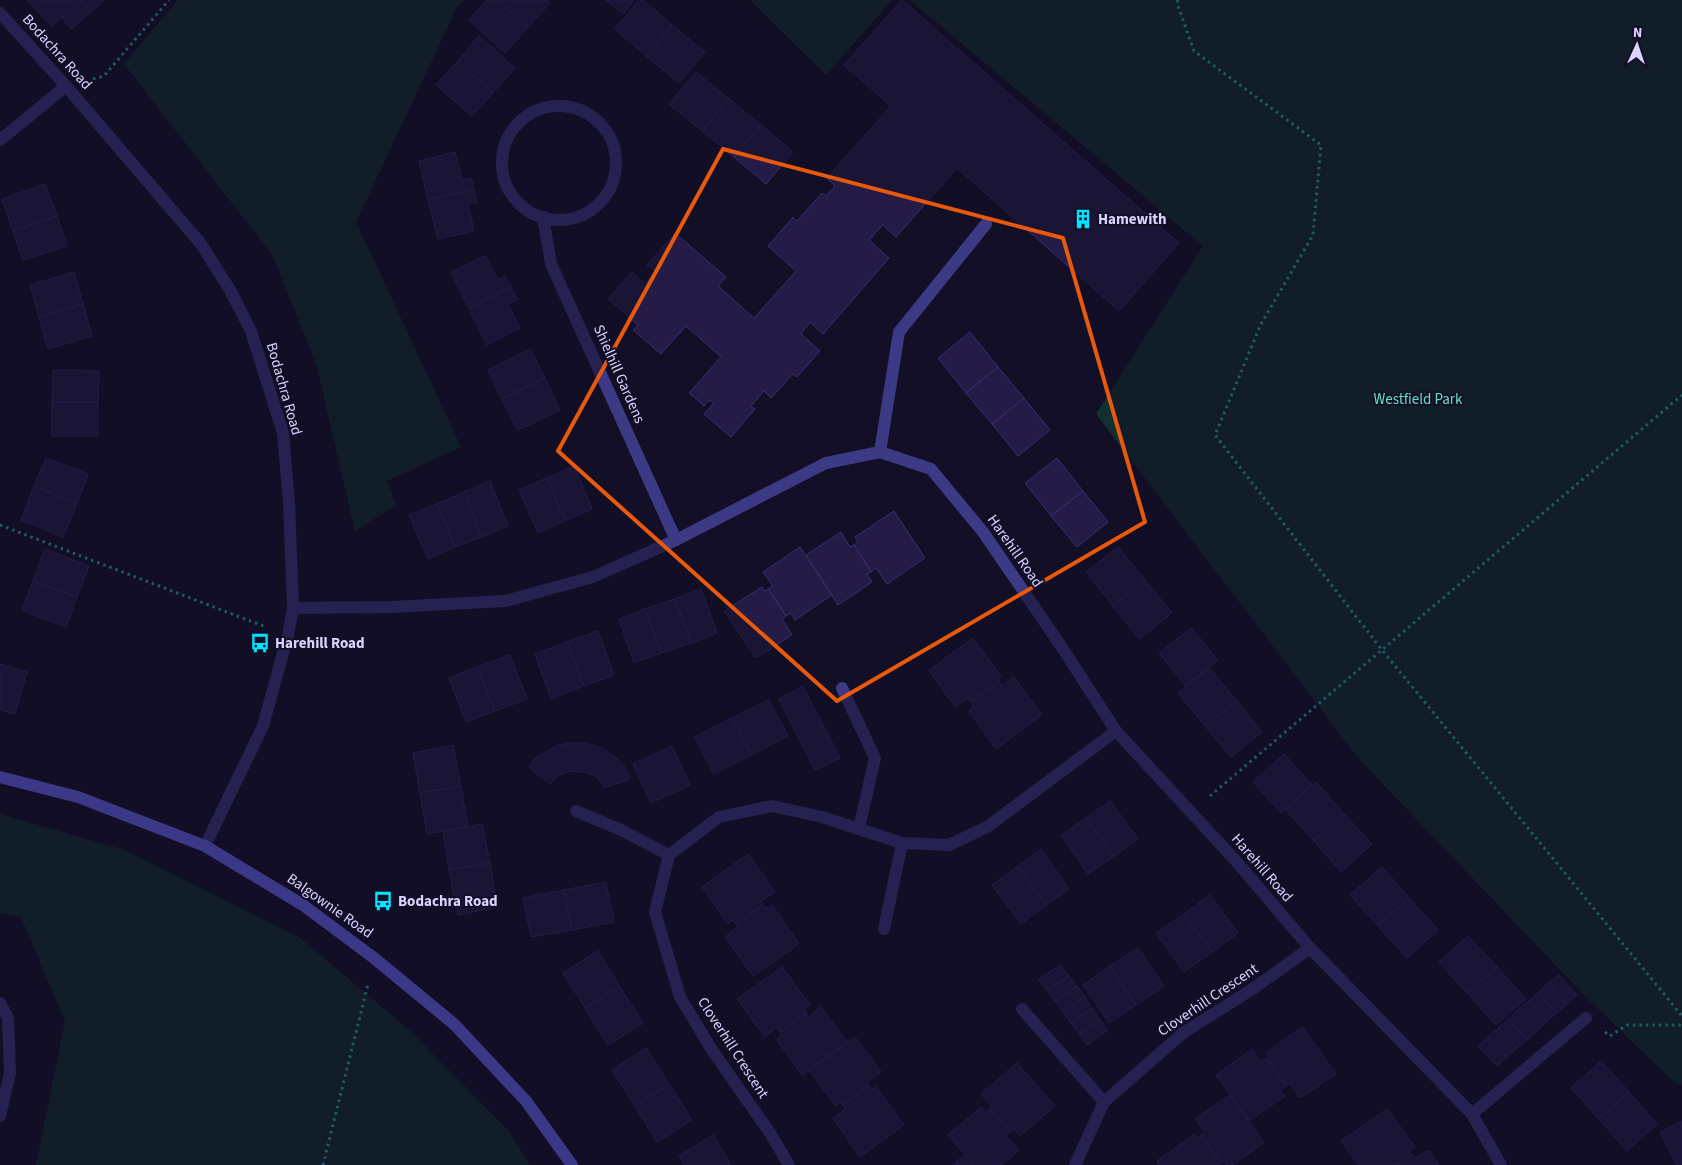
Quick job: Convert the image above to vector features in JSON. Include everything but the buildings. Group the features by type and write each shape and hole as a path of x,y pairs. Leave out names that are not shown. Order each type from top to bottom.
{"street":[{"name":"Bodachra Road","path":"0,14 66,86 201,244 230,290 251,331 282,433 289,502 293,608 288,635 263,726 205,846"},
{"path":"0,140 66,86"},
{"path":"558,105 576,108 592,116 605,128 610,136 614,144 617,162 614,180 606,196 594,208 578,217 560,220 542,217 526,210 513,197 505,181 502,164 504,146 512,130 524,117 540,108 558,105"},
{"name":"Shielhill Gardens","path":"542,217 552,264 676,540"},
{"path":"880,452 899,332 986,224"},
{"name":"Harehill Road","path":"293,608 392,607 505,601 593,577 676,540 826,463 880,452 932,469 983,532 1116,731 1236,861 1310,948 1472,1114 1501,1165"},
{"path":"842,688 875,758 859,828"},
{"path":"576,811 621,830 669,855 719,818 772,806 822,817 902,843 948,845 987,828 1116,731"},
{"name":"Balgownie Road","path":"0,777 78,797 205,846 303,905 374,958 454,1024 526,1101 572,1165"},
{"path":"884,929 902,843"},
{"name":"Cloverhill Crescent","path":"669,855 655,912 680,997 712,1050 770,1133 789,1165"},
{"name":"Cloverhill Crescent","path":"1075,1165 1104,1102 1183,1032 1254,988 1310,948"},
{"path":"0,1003 8,1018 10,1072 0,1116"},
{"path":"1022,1009 1104,1102"},
{"path":"1472,1114 1586,1018"}],"path":[{"path":"66,86 104,76 170,0"},
{"path":"1178,0 1177,2 1194,51 1321,145 1313,235 1261,324 1215,435 1382,650 1682,1016"},
{"path":"1190,813 1682,395"},
{"path":"0,525 288,635"},
{"path":"323,1165 364,998"},
{"path":"1586,1018 1610,1036 1627,1025 1682,1025"}],"highlighted area":[{"path":"723,149 1063,238 1145,522 837,701 558,451"}],"green space":[{"path":"178,0 464,0 457,7 356,222 461,447 387,481 396,505 355,531 316,363 273,256 124,64"},
{"path":"750,0 892,0 826,75"},
{"name":"Westfield Park","path":"910,0 1682,0 1682,1085 1676,1084 1585,996 1359,759 1096,414 1203,246"},
{"path":"0,814 124,850 299,937 409,1030 508,1130 530,1165 36,1165 65,1021 21,917 0,913"}],"place":[{"name":"Hamewith","path":"1083,219"},
{"name":"Harehill Road","path":"260,643"},
{"name":"Bodachra Road","path":"383,901"}]}
